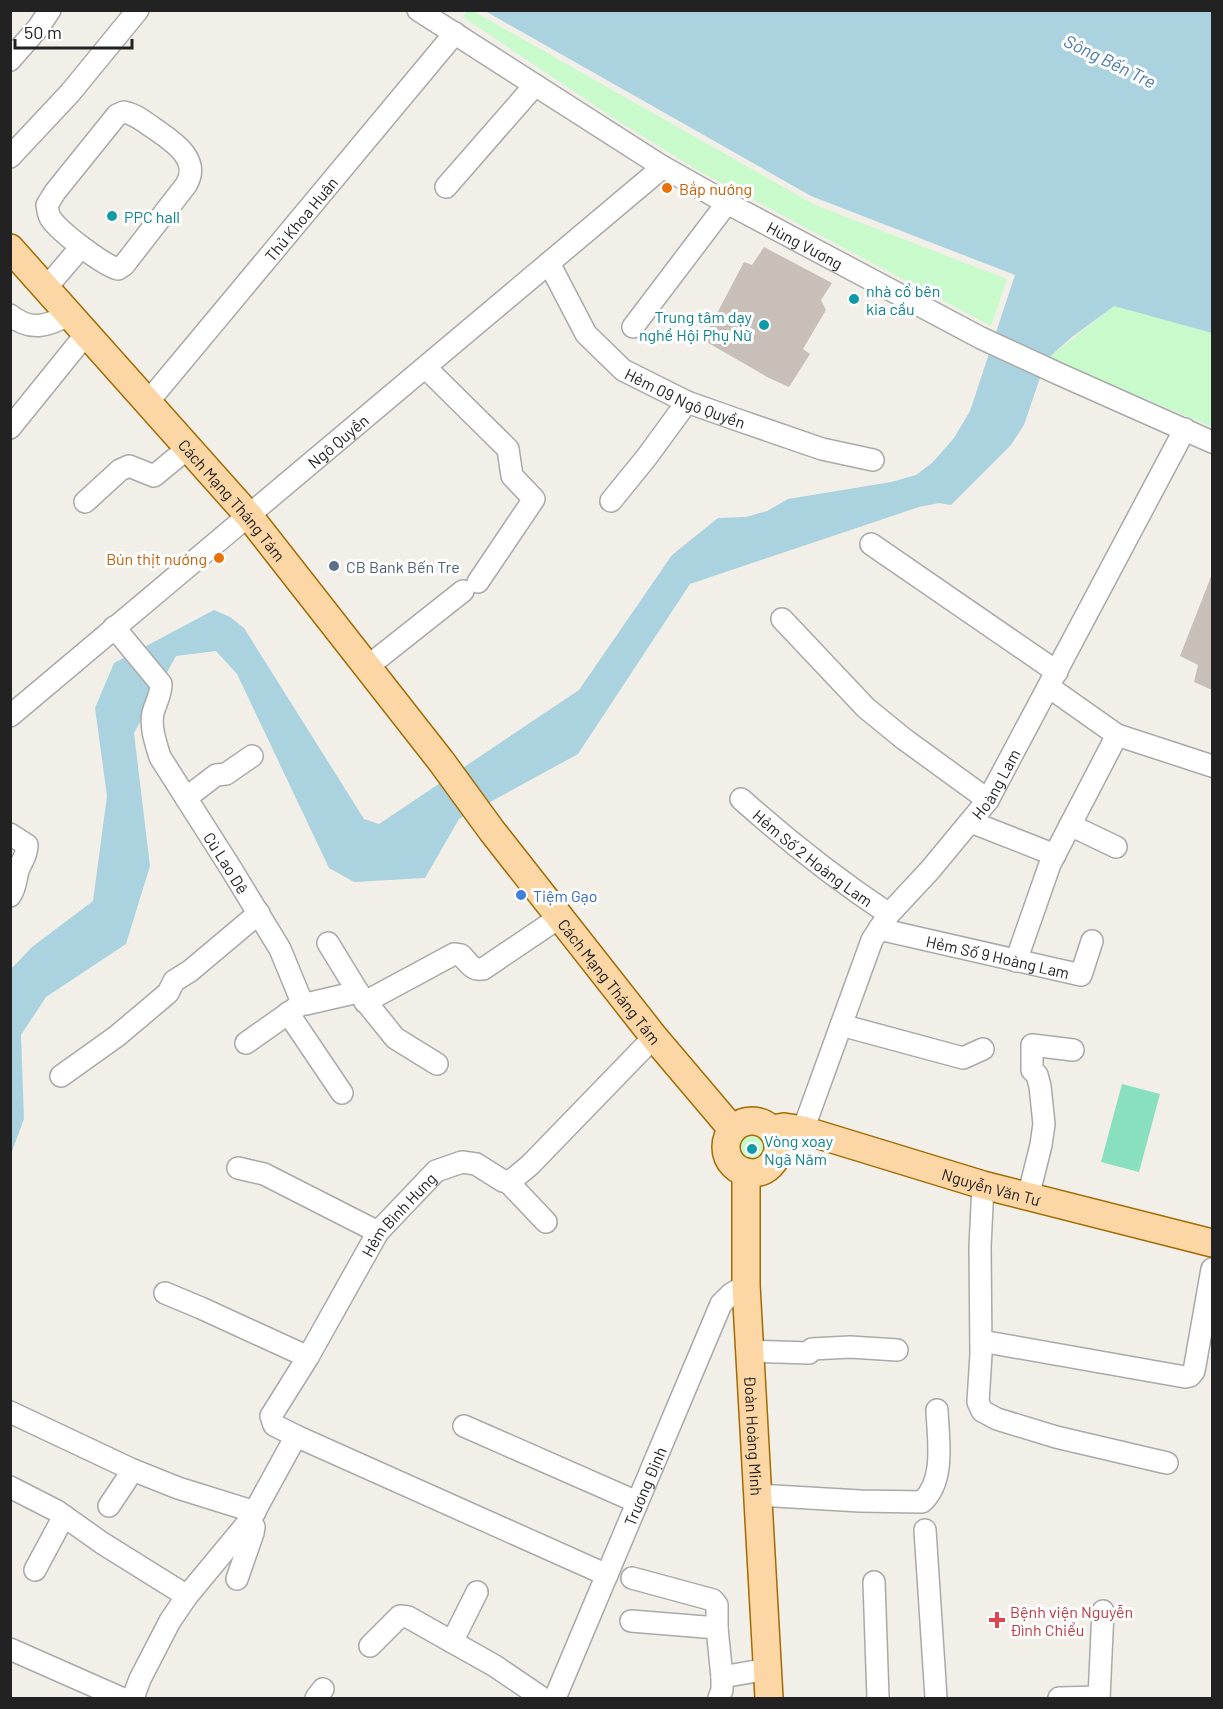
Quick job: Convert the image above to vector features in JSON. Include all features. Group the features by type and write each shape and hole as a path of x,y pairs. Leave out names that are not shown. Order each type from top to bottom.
{"main road":[{"name":"Cách Mạng Tháng Tám","path":"10,248 249,516 441,761 492,831 654,1036 732,1129"},
{"path":"756,1120 772,1129 778,1144 775,1160 763,1171 746,1172 731,1163 725,1145 727,1136 739,1123 756,1120"},
{"name":"Nguyễn Văn Tư","path":"772,1129 784,1127 803,1130 983,1185 1212,1243"},
{"name":"Đoàn Hoàng Minh","path":"746,1172 746,1285 770,1698"}],"street":[{"path":"10,60 38,28 50,10"},
{"path":"10,158 70,93 138,10"},
{"name":"Hùng Vương","path":"418,10 663,167 726,203 981,338 1212,442"},
{"name":"Thủ Khoa Huân","path":"147,403 454,33"},
{"path":"446,187 536,85"},
{"path":"124,111 132,113 171,140 185,154 190,166 188,181 124,265 118,269 111,267 81,247 50,218 47,205 117,115 124,111"},
{"name":"Ngô Quyền","path":"10,716 663,167"},
{"path":"633,327 726,203"},
{"path":"46,288 81,247"},
{"name":"Hẻm 09 Ngô Quyền","path":"549,263 586,334 623,370 687,402 822,449 873,460"},
{"path":"14,323 28,326 77,324"},
{"path":"10,428 77,324"},
{"path":"367,667 471,586 534,498 512,476 508,449 426,368"},
{"path":"611,501 687,402"},
{"name":"Hoàng Lam","path":"803,1130 872,940 884,921 988,800 1185,429"},
{"path":"86,502 120,470 129,466 154,476 188,448"},
{"path":"871,544 1053,680 1117,735 1212,766"},
{"path":"782,619 866,708 904,739 988,800"},
{"name":"Cù Lao Dê","path":"114,627 160,684 161,693 153,718 154,735 160,758 280,949 296,1008 342,1093"},
{"path":"1016,961 1055,855 1117,735"},
{"path":"186,798 216,775 226,774 252,756"},
{"name":"Hẻm Số 2 Hoàng Lam","path":"741,799 884,921"},
{"path":"971,822 1055,855"},
{"path":"1070,825 1116,847"},
{"path":"10,834 27,845 27,853 18,870 16,887 10,896"},
{"path":"61,1076 117,1036 168,993 174,981 190,971 259,913"},
{"path":"246,1042 296,1008 306,1004 362,997 454,954 461,955 473,968 483,969 560,916"},
{"name":"Hẻm Số 9 Hoàng Lam","path":"884,921 1016,961 1081,975 1092,941"},
{"path":"328,943 362,997 394,1038 437,1064"},
{"path":"842,1025 963,1058 983,1049"},
{"path":"507,1181 512,1180 530,1165 654,1036"},
{"path":"1028,1197 1044,1124 1040,1086 1037,1075 1032,1070 1032,1046 1073,1050"},
{"name":"Hẻm Bình Hưng","path":"296,1436 274,1425 271,1416 308,1357 378,1232 436,1171 462,1162 476,1164 490,1174 507,1181 546,1222"},
{"path":"238,1168 264,1173 378,1232"},
{"path":"983,1185 978,1402 982,1411 998,1419 1056,1437 1167,1462"},
{"path":"981,1341 1185,1377 1190,1376 1194,1371 1212,1269"},
{"name":"Trương Định","path":"555,1698 720,1304 746,1285"},
{"path":"165,1293 308,1357"},
{"path":"750,1351 809,1353 812,1349 850,1347 897,1350"},
{"path":"758,1495 922,1502 932,1489 937,1473 937,1410"},
{"path":"10,1412 134,1470 253,1516"},
{"path":"464,1426 638,1502"},
{"path":"133,1698 140,1679 170,1622 187,1596 253,1516 296,1436 607,1575"},
{"path":"109,1506 134,1470"},
{"path":"10,1487 64,1516 102,1543 187,1596"},
{"path":"35,1570 64,1516"},
{"path":"237,1579 253,1533 253,1516"},
{"path":"925,1530 936,1698"},
{"path":"632,1578 713,1600 717,1605 722,1677 722,1690 719,1698"},
{"path":"874,1582 878,1698"},
{"path":"452,1642 477,1592"},
{"path":"1059,1698 1099,1698 1103,1611"},
{"path":"370,1646 400,1616 408,1617 495,1666 542,1698"},
{"path":"631,1621 717,1628"},
{"path":"10,1649 121,1698"},
{"path":"722,1677 768,1669"}],"green space":[{"path":"466,11 473,11 815,205 1007,279 991,326 699,171 615,119 463,17"},
{"path":"1114,306 1212,333 1212,427 1048,358"},
{"path":"1122,1084 1160,1094 1139,1172 1101,1162"},
{"path":"753,1127 766,1133 772,1146 766,1159 753,1165 740,1159 734,1146 740,1133"}],"water":[{"name":"Sông Bến Tre","path":"485,11 1212,11 1212,333 1114,306 1072,337 1046,360 1024,425 1011,445 951,505 939,503 919,507 690,584 578,754 459,819 425,878 354,882 329,868 237,674 216,651 176,656 134,733 150,866 126,944 46,997 21,1035 24,1119 11,1154 11,969 32,947 93,901 107,796 95,708 114,663 214,610 230,617 244,628 364,819 379,824 579,690 672,555 718,518 746,517 767,511 788,499 891,482 916,475 932,463 954,438 970,411 1015,275 811,196"}],"building":[{"name":"Trung tâm dạy nghề Hội Phụ Nữ","path":"764,247 832,283 821,300 826,310 803,349 810,354 789,387 703,340 744,262 752,265"},
{"path":"1212,574 1212,690 1194,682 1198,665 1180,656"}],"place":[{"name":"Bắp nướng","path":"667,188"},
{"name":"PPC hall","path":"112,216"},
{"name":"nhà cổ bên kia cầu","path":"854,299"},
{"name":"Trung tâm dạy nghề Hội Phụ Nữ","path":"764,325"},
{"name":"Bún thịt nướng","path":"219,558"},
{"name":"CB Bank Bến Tre","path":"334,566"},
{"name":"Tiệm Gạo","path":"521,895"},
{"name":"Vòng xoay Ngã Năm","path":"752,1149"},
{"name":"Bệnh viện Nguyễn Đình Chiểu","path":"997,1620"}]}
